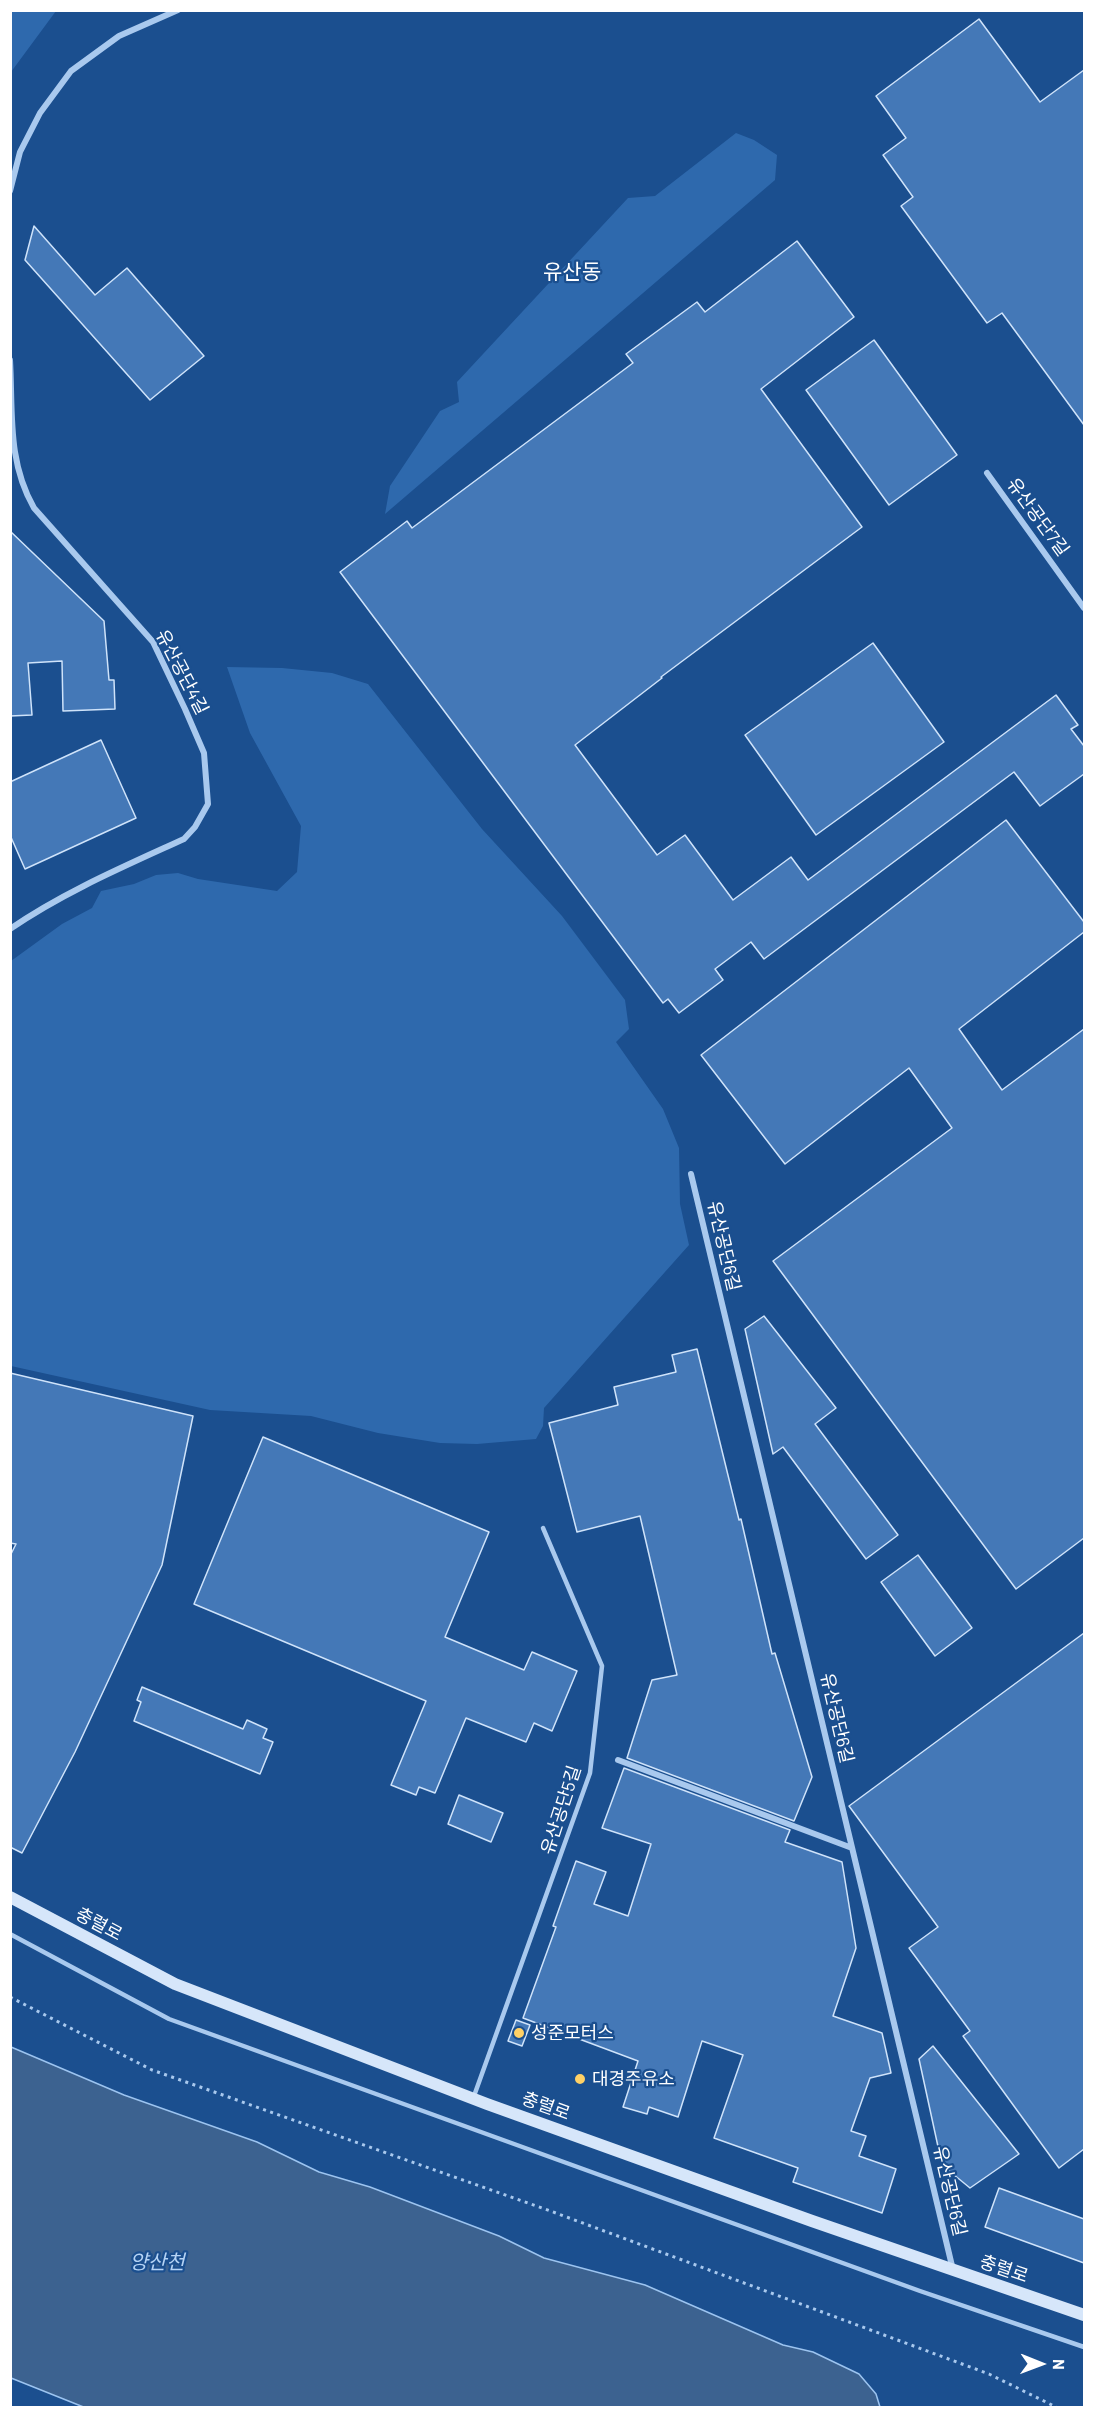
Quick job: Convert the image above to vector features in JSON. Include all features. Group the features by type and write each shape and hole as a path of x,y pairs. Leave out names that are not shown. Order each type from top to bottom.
{"main road":[{"name":"충렬로","path":"10,1897 175,1984 473,2098 1084,2315"}],"street":[{"path":"10,191 20,152 40,113 71,71 119,36 178,10"},
{"name":"유산공단4길","path":"10,360 11,437 23,489 34,508 153,642 204,753 208,804 195,827 184,839 72,892 10,929"},
{"name":"유산공단7길","path":"987,473 1084,608"},
{"name":"유산공단6길","path":"691,1174 953,2270"},
{"path":"618,1760 852,1848"}],"lane":[{"name":"유산공단5길","path":"473,2098 590,1773 602,1666 543,1528"},
{"path":"10,1934 169,2019 920,2291 1084,2347"}],"path":[{"path":"10,1997 152,2070 545,2209 989,2374 1058,2408"}],"shaded area":[{"path":"10,11 56,11 11,72"},
{"path":"736,133 754,140 777,155 775,180 385,514 390,486 440,411 459,402 457,382 628,198 655,196"},
{"path":"227,667 282,668 332,673 368,684 482,829 562,916 625,1000 629,1029 616,1042 663,1109 679,1148 680,1204 689,1245 544,1408 543,1426 536,1439 477,1444 440,1443 378,1433 311,1416 210,1410 11,1366 11,961 62,924 92,908 101,891 134,884 156,875 178,873 198,879 277,891 297,872 301,826 250,733"}],"water":[{"name":"양산천","path":"11,2047 124,2095 257,2142 319,2172 370,2187 499,2236 544,2258 645,2285 783,2345 813,2352 859,2374 876,2394 880,2407 86,2408 11,2378"}],"building":[{"path":"979,19 1040,102 1084,70 1084,425 1002,313 987,323 901,206 913,197 883,155 906,138 876,96"},
{"path":"34,226 95,295 127,268 204,356 150,400 25,260"},
{"path":"797,241 854,317 761,389 862,527 661,677 575,745 657,855 685,835 733,900 791,857 808,880 1056,695 1078,725 1071,729 1084,746 1084,774 1040,806 1014,772 764,959 751,942 715,969 723,980 679,1013 668,999 663,1003 340,572 407,521 412,528 633,363 626,354 697,302 705,312"},
{"path":"874,340 957,455 889,505 806,390"},
{"path":"10,531 104,621 109,680 114,680 115,709 63,711 62,661 28,663 32,715 10,716"},
{"path":"873,643 944,742 816,835 745,735"},
{"path":"101,740 136,818 25,869 10,835 10,782"},
{"path":"1006,820 1084,922 1084,932 959,1029 1002,1090 1084,1029 1084,1538 1016,1589 773,1261 952,1128 909,1068 785,1164 701,1055"},
{"path":"764,1316 836,1408 815,1424 898,1535 866,1559 783,1447 773,1454 745,1329"},
{"path":"697,1349 739,1520 741,1519 772,1654 775,1653 812,1777 794,1821 627,1758 652,1680 677,1675 640,1516 577,1532 549,1423 618,1405 614,1387 676,1372 672,1355"},
{"path":"10,1373 193,1416 162,1565 75,1752 22,1853 10,1847 10,1556 16,1544 10,1543"},
{"path":"263,1437 489,1532 445,1637 524,1670 532,1652 577,1671 552,1731 534,1723 526,1742 466,1718 435,1793 419,1787 416,1795 391,1785 426,1701 194,1604"},
{"path":"918,1555 972,1628 935,1656 881,1582"},
{"path":"1084,1633 1084,2149 1059,2168 963,2036 970,2031 909,1948 938,1927 849,1806"},
{"path":"142,1687 243,1729 247,1720 267,1729 263,1738 273,1742 260,1774 134,1721 141,1702 137,1700"},
{"path":"624,1768 790,1830 785,1842 842,1862 856,1948 833,2016 882,2033 891,2073 870,2078 851,2131 866,2136 859,2156 896,2169 882,2213 793,2182 798,2168 714,2138 743,2055 702,2041 678,2117 649,2107 647,2114 623,2107 638,2061 523,2018 556,1927 553,1926 576,1861 606,1872 594,1904 628,1916 651,1844 602,1828"},
{"path":"459,1795 503,1813 491,1842 448,1824"},
{"name":"성준모터스","path":"516,2020 530,2025 522,2046 508,2041"},
{"path":"933,2046 1019,2154 970,2188 942,2165 919,2059"},
{"path":"999,2188 1084,2219 1084,2263 985,2227"}],"place":[{"name":"성준모터스","path":"519,2033"},
{"name":"대경주유소","path":"580,2079"}],"district":[{"name":"유산동","path":"572,272"}]}
